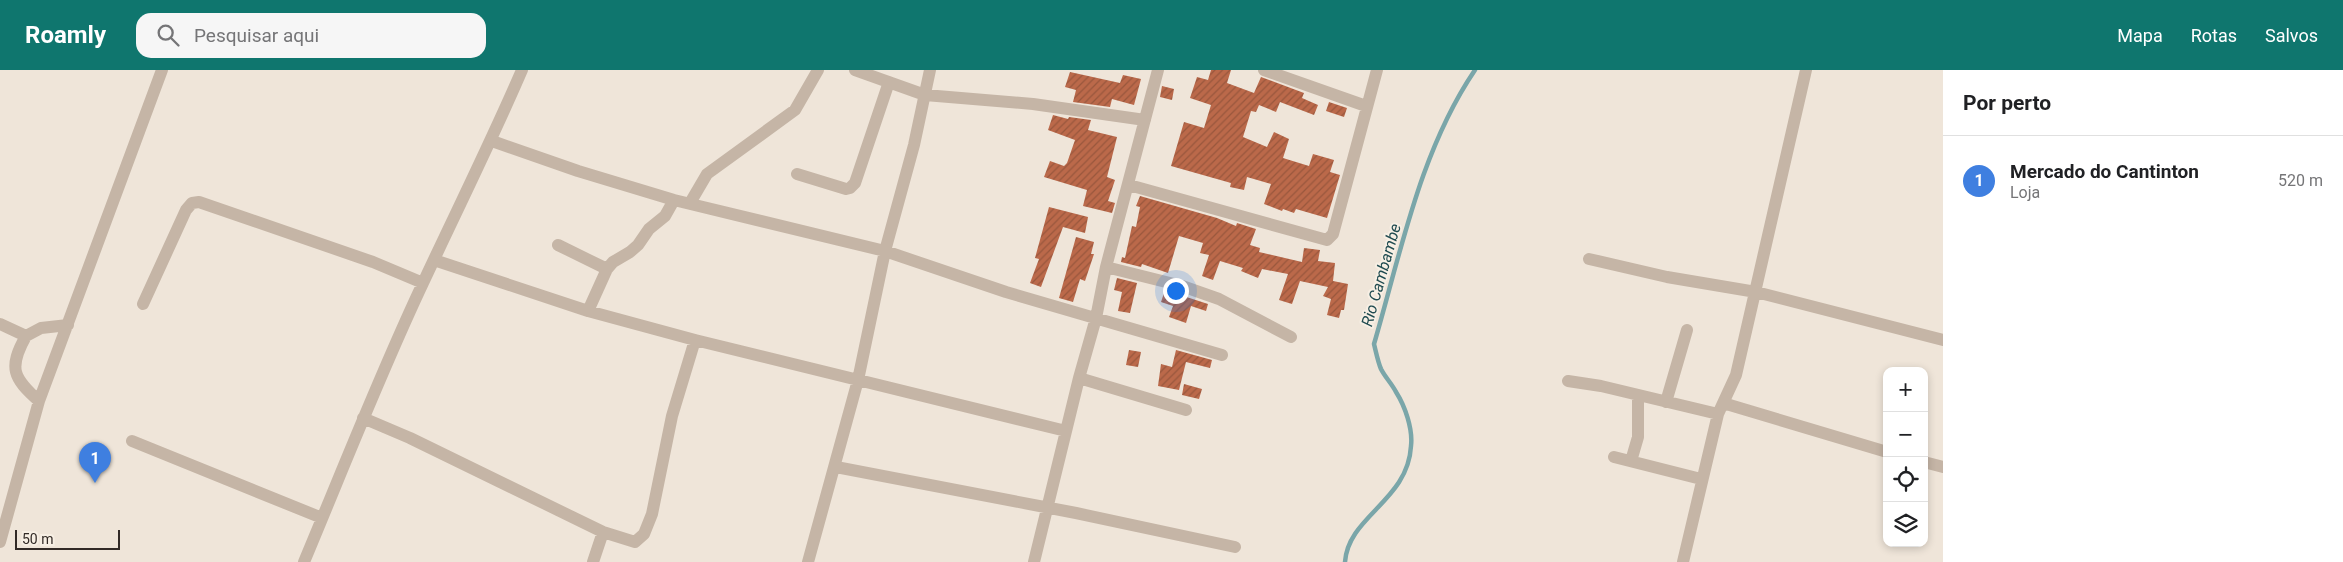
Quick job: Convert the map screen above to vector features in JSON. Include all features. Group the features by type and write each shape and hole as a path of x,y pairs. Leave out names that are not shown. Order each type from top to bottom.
{"street":[{"path":"0,542 39,401 162,70"},
{"path":"304,562 363,418 423,283 492,141 522,70"},
{"path":"690,203 707,174 795,110 818,70"},
{"path":"855,70 925,95 1033,104 1145,120"},
{"path":"808,562 836,467 858,380 885,252 914,145 930,70"},
{"path":"1034,562 1079,378 1096,318 1106,267 1158,70"},
{"path":"1264,70 1366,106"},
{"path":"1129,185 1326,240 1333,234 1377,70"},
{"path":"1683,562 1701,479 1721,409 1736,375 1806,70"},
{"path":"797,174 846,189 855,183 888,82"},
{"path":"492,141 578,171 674,200 885,252 981,284 1222,355"},
{"path":"588,311 607,269 613,262 630,252 638,244 649,229 665,216 674,200"},
{"path":"143,304 186,210 192,204 199,202 373,262 423,283"},
{"path":"558,245 607,269"},
{"path":"434,260 588,311 695,340 1066,431"},
{"path":"1589,260 1667,277 1756,292 1943,340"},
{"path":"1106,267 1182,286 1219,299 1291,337"},
{"path":"0,324 26,336"},
{"path":"39,401 21,385 16,374 16,354 26,336 41,328 68,325"},
{"path":"1666,402 1687,330"},
{"path":"363,418 410,438 603,532 635,542 644,534 652,514 672,416 695,340"},
{"path":"1079,378 1186,410"},
{"path":"1568,381 1666,402 1721,409 1883,451"},
{"path":"1631,461 1638,437 1638,396"},
{"path":"132,441 322,518"},
{"path":"1614,458 1701,479"},
{"path":"1928,463 1943,467"},
{"path":"836,467 1235,547"},
{"path":"593,562 603,532"}],"building":[{"path":"1211,70 1231,70 1227,83 1254,93 1261,77 1304,93 1302,98 1318,105 1314,115 1280,102 1276,112 1259,105 1256,112 1251,111 1243,137 1267,147 1274,132 1289,139 1283,158 1309,166 1313,154 1334,160 1330,172 1340,175 1327,218 1296,209 1294,213 1283,209 1282,211 1264,204 1271,184 1247,177 1244,190 1230,187 1231,183 1171,166 1184,122 1204,128 1211,105 1190,98 1197,77 1208,80"},
{"path":"1070,72 1120,83 1123,75 1141,79 1134,105 1112,99 1110,107 1073,102 1076,90 1065,87"},
{"path":"1162,86 1174,89 1172,100 1160,97"},
{"path":"1329,102 1347,108 1344,117 1326,111"},
{"path":"1053,115 1068,119 1069,117 1091,120 1088,130 1117,137 1107,177 1115,180 1108,201 1115,203 1112,213 1083,206 1087,190 1044,177 1050,161 1064,166 1067,163 1075,140 1048,130"},
{"path":"1140,196 1217,218 1236,226 1237,223 1256,229 1250,245 1260,248 1259,252 1302,262 1304,248 1320,250 1318,261 1335,263 1333,281 1348,284 1344,310 1341,310 1339,318 1327,315 1331,299 1323,296 1328,287 1300,281 1292,304 1279,300 1288,274 1262,269 1258,278 1241,271 1243,268 1220,261 1213,280 1202,276 1209,255 1200,253 1203,243 1179,236 1168,273 1142,264 1141,267 1121,262 1122,257 1125,258 1132,226 1136,227 1140,207 1136,206"},
{"path":"1049,207 1088,217 1085,233 1063,227 1041,287 1030,283 1039,259 1035,258"},
{"path":"1076,237 1094,242 1091,254 1094,254 1085,281 1080,279 1073,302 1059,298"},
{"path":"1117,278 1137,283 1130,313 1118,311 1122,292 1114,290"},
{"path":"1165,290 1208,304 1206,311 1191,306 1186,323 1169,317 1173,306 1161,302"},
{"path":"1129,350 1141,352 1138,367 1126,365"},
{"path":"1176,350 1212,360 1210,368 1186,362 1179,390 1158,386 1161,364 1172,367"},
{"path":"1184,384 1202,389 1199,399 1182,395"}],"waterway":[{"name":"Rio Cambambe","path":"1345,562 1349,546 1356,532 1390,495 1400,481 1407,465 1411,446 1408,418 1393,386 1381,369 1374,344 1403,238 1426,168 1456,101 1475,70"}],"place":[{"name":"Mercado do Cantinton","path":"95,483"}]}
